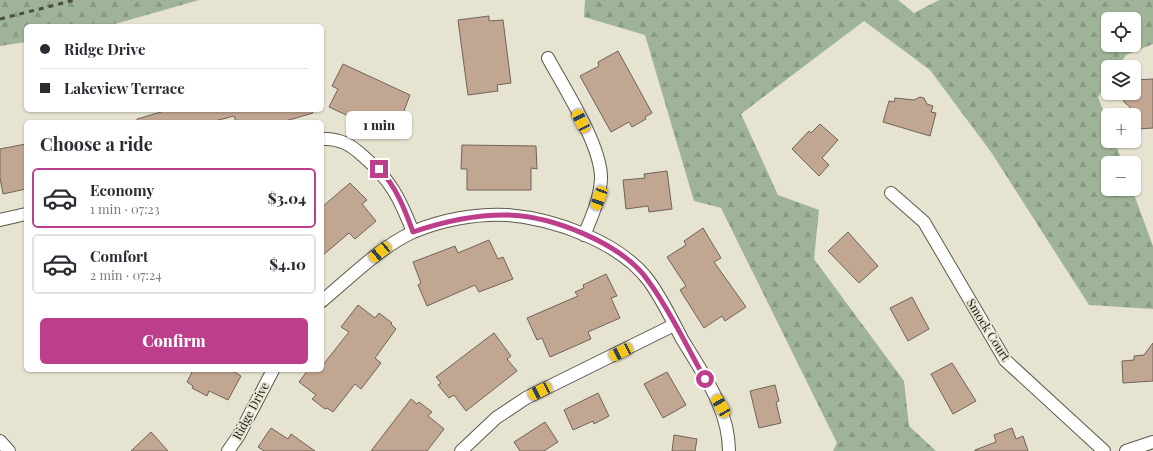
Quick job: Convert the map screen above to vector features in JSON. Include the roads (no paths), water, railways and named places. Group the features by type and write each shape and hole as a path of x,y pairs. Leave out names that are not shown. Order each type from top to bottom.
{"street":[{"path":"548,58 591,139 600,162 601,180 599,198 584,235"},
{"path":"324,139 342,141 351,145 380,170 403,206 413,232"},
{"name":"Smock Court","path":"891,193 924,222 1005,360 1104,451"},
{"path":"0,220 24,214"},
{"path":"324,299 380,252 413,232 434,225 470,217 506,215 542,221 584,235 607,246 636,268 649,281 721,406 728,432 729,451"},
{"path":"461,451 496,418 526,398 674,325"},
{"name":"Ridge Drive","path":"228,451 239,435 272,372"},
{"path":"0,441 9,451"},
{"path":"1126,451 1153,442"}],"railway":[{"path":"0,19 75,0"}]}
